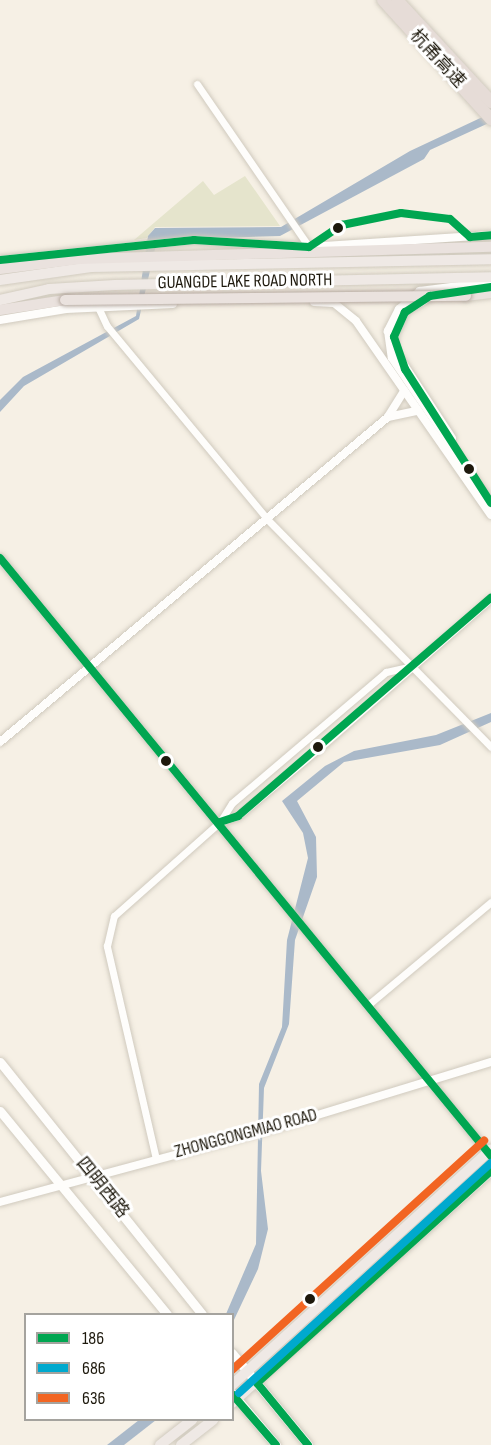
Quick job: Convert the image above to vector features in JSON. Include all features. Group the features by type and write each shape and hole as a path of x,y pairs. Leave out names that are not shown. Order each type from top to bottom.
{"highway":[{"name":"杭甬高速","path":"383,0 491,118"},
{"name":"杭甬高速","path":"397,0 491,102"},
{"path":"0,269 129,257 491,247"},
{"path":"0,310 65,300 412,297 491,293"}],"main road":[{"name":"GUANGDE LAKE ROAD NORTH","path":"0,280 91,267 271,266 491,259"},
{"name":"GUANGDE LAKE ROAD NORTH","path":"0,300 49,289 491,277"},
{"name":"四明西路","path":"0,1062 201,1313"},
{"name":"四明西路","path":"0,1111 166,1313"},
{"path":"234,1383 490,1152"},
{"path":"276,1445 234,1398 257,1383 491,1172"},
{"path":"234,1355 308,1445"},
{"path":"160,1445 190,1421"},
{"path":"181,1445 211,1421"}],"street":[{"path":"197,84 309,246"},
{"path":"0,260 194,240 309,246 491,235"},
{"path":"462,460 430,418 388,344 393,319 420,291 491,282"},
{"path":"491,287 430,296 405,312 394,337 395,351 491,503"},
{"path":"0,320 98,307 273,299 334,303 356,321 491,515"},
{"path":"98,307 107,326 268,520 408,667 491,747"},
{"path":"0,742 268,520 388,417 404,391"},
{"path":"388,417 417,411"},
{"path":"0,558 490,1152"},
{"path":"156,1159 106,934 123,904 220,822 247,808 398,683 408,667 491,597"},
{"path":"220,822 232,803 386,672 408,667"},
{"path":"369,1005 491,902"},
{"name":"ZHONGGONGMIAO ROAD","path":"0,1202 275,1128 491,1062"}],"green space":[{"path":"245,176 280,226 155,227 147,238 134,240 203,181 214,195"}],"water":[{"path":"491,113 491,122 430,150 424,159 280,236 157,240 139,319 24,386 0,412 0,400 23,377 136,316 148,236 155,228 281,227 410,151"},
{"path":"491,713 491,722 440,745 344,762 297,801 316,837 317,877 295,940 289,1024 264,1088 261,1171 268,1229 258,1269 234,1320 234,1313 226,1313 256,1244 259,1084 282,1027 287,940 308,858 303,833 282,801 325,766 354,751 436,735"},
{"path":"138,1421 155,1421 124,1445 107,1445"}],"transit line":[{"name":"186","path":"0,260 194,240 309,247 342,225 401,213 450,219 470,237 491,235"},
{"name":"186","path":"491,287 430,296 405,312 394,337 405,369 491,503"},
{"name":"186","path":"0,558 491,1156"},
{"name":"186","path":"220,822 238,816 491,598"},
{"name":"636","path":"234,1368 484,1141"},
{"name":"686","path":"239,1393 491,1163"},
{"name":"186","path":"308,1445 257,1383 491,1171"},
{"name":"186","path":"234,1396 276,1445"}]}
